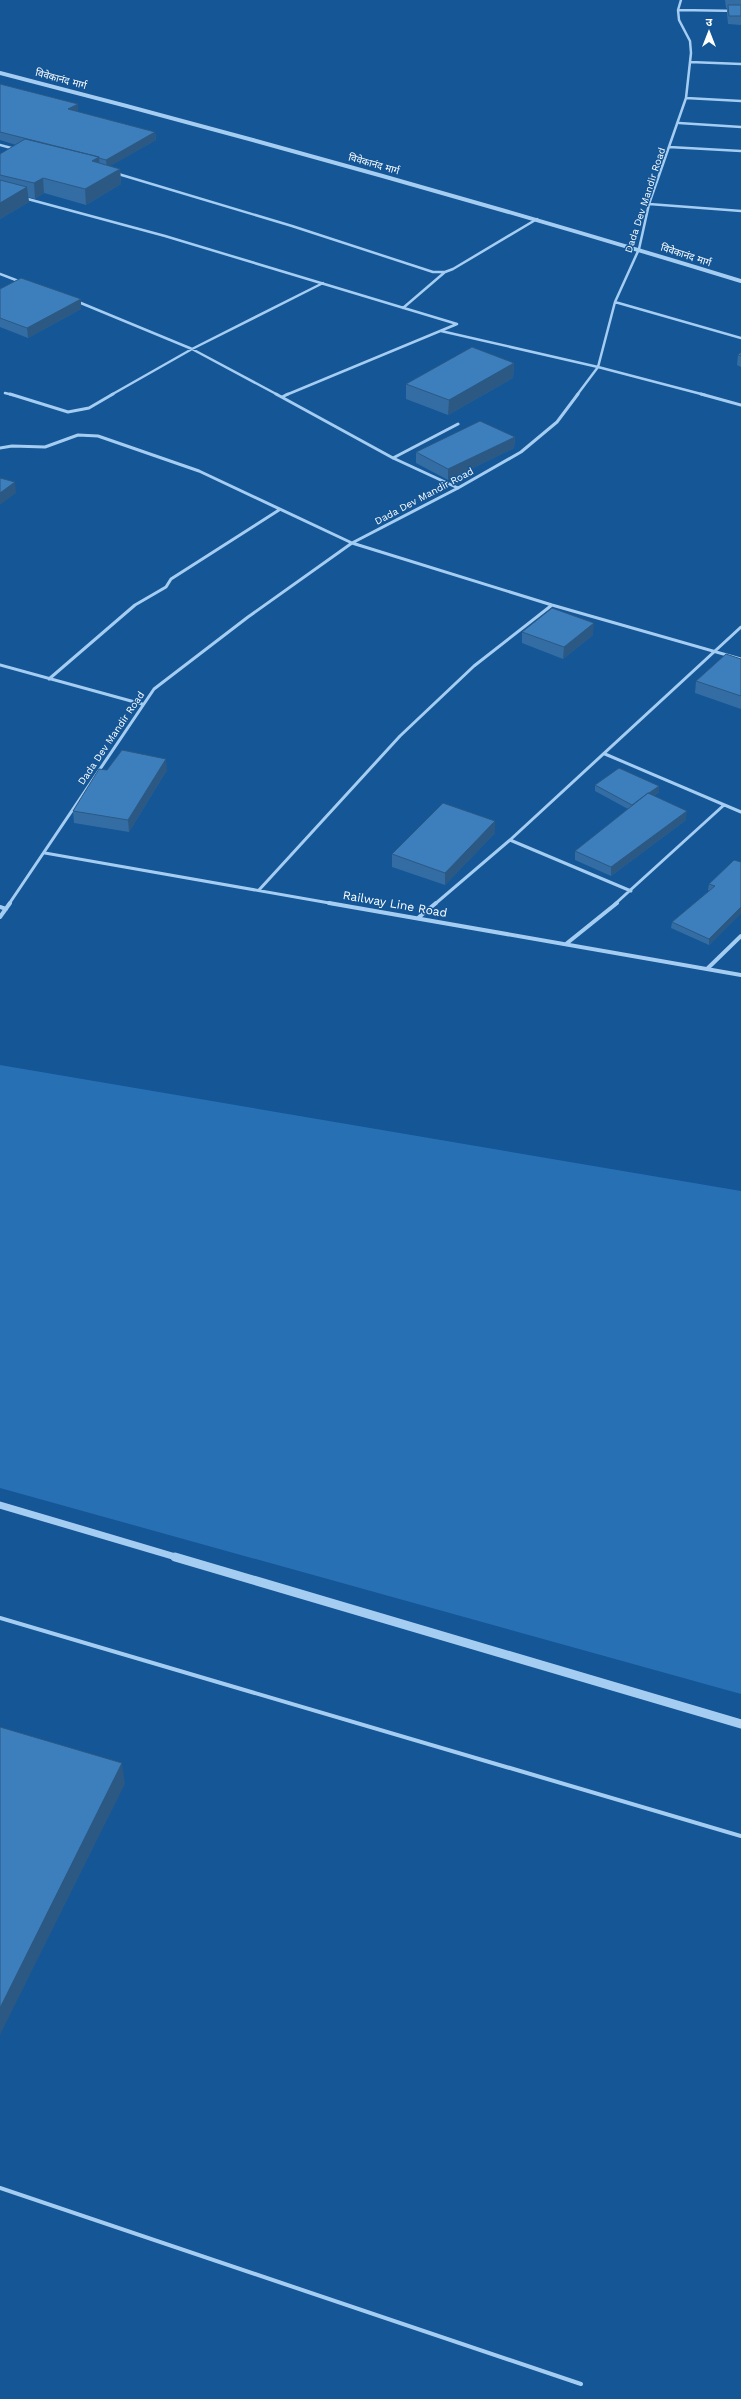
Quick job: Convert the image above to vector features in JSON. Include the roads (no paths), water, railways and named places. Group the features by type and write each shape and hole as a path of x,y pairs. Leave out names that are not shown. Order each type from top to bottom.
{"street":[{"name":"Dada Dev Mandir Road","path":"0,917 45,853 142,704 154,689 248,617 352,543 458,488 521,452 557,422 598,367 615,302 639,249 650,204 669,147 679,123 686,98 691,46 682,29 678,10 681,0"},
{"path":"678,10 741,11"},
{"path":"690,62 741,64"},
{"name":"विवेकानंद मार्ग","path":"0,73 220,130 537,219 741,281"},
{"path":"686,98 741,101"},
{"path":"679,123 741,127"},
{"path":"0,145 22,150"},
{"path":"669,147 741,151"},
{"path":"112,172 292,226 419,268 433,272 445,272"},
{"path":"22,198 165,236 457,324 282,397"},
{"path":"650,204 741,210"},
{"path":"403,308 445,272 537,219"},
{"path":"0,274 22,282"},
{"path":"5,393 60,410 79,411 89,408 192,350 323,283"},
{"path":"74,300 192,350 393,458 458,488"},
{"path":"615,302 741,338"},
{"path":"441,331 598,367 741,405"},
{"path":"393,458 458,424"},
{"path":"0,448 12,446 45,447 78,435 98,436 199,471 279,510 352,543 552,605 741,659"},
{"path":"49,679 135,605 166,587 171,579 279,510"},
{"path":"259,890 400,736 474,666 552,605"},
{"path":"418,918 510,840 716,652 741,627"},
{"path":"0,665 142,704"},
{"path":"605,754 741,812"},
{"path":"566,944 631,891 724,805"},
{"path":"510,840 631,891"},
{"name":"Railway Line Road","path":"45,853 741,975"},
{"path":"0,907 6,909"},
{"path":"706,968 741,936"},
{"path":"0,1505 741,1724"}],"lane":[{"path":"0,1618 741,1836"},
{"path":"0,2188 581,2384"}]}
